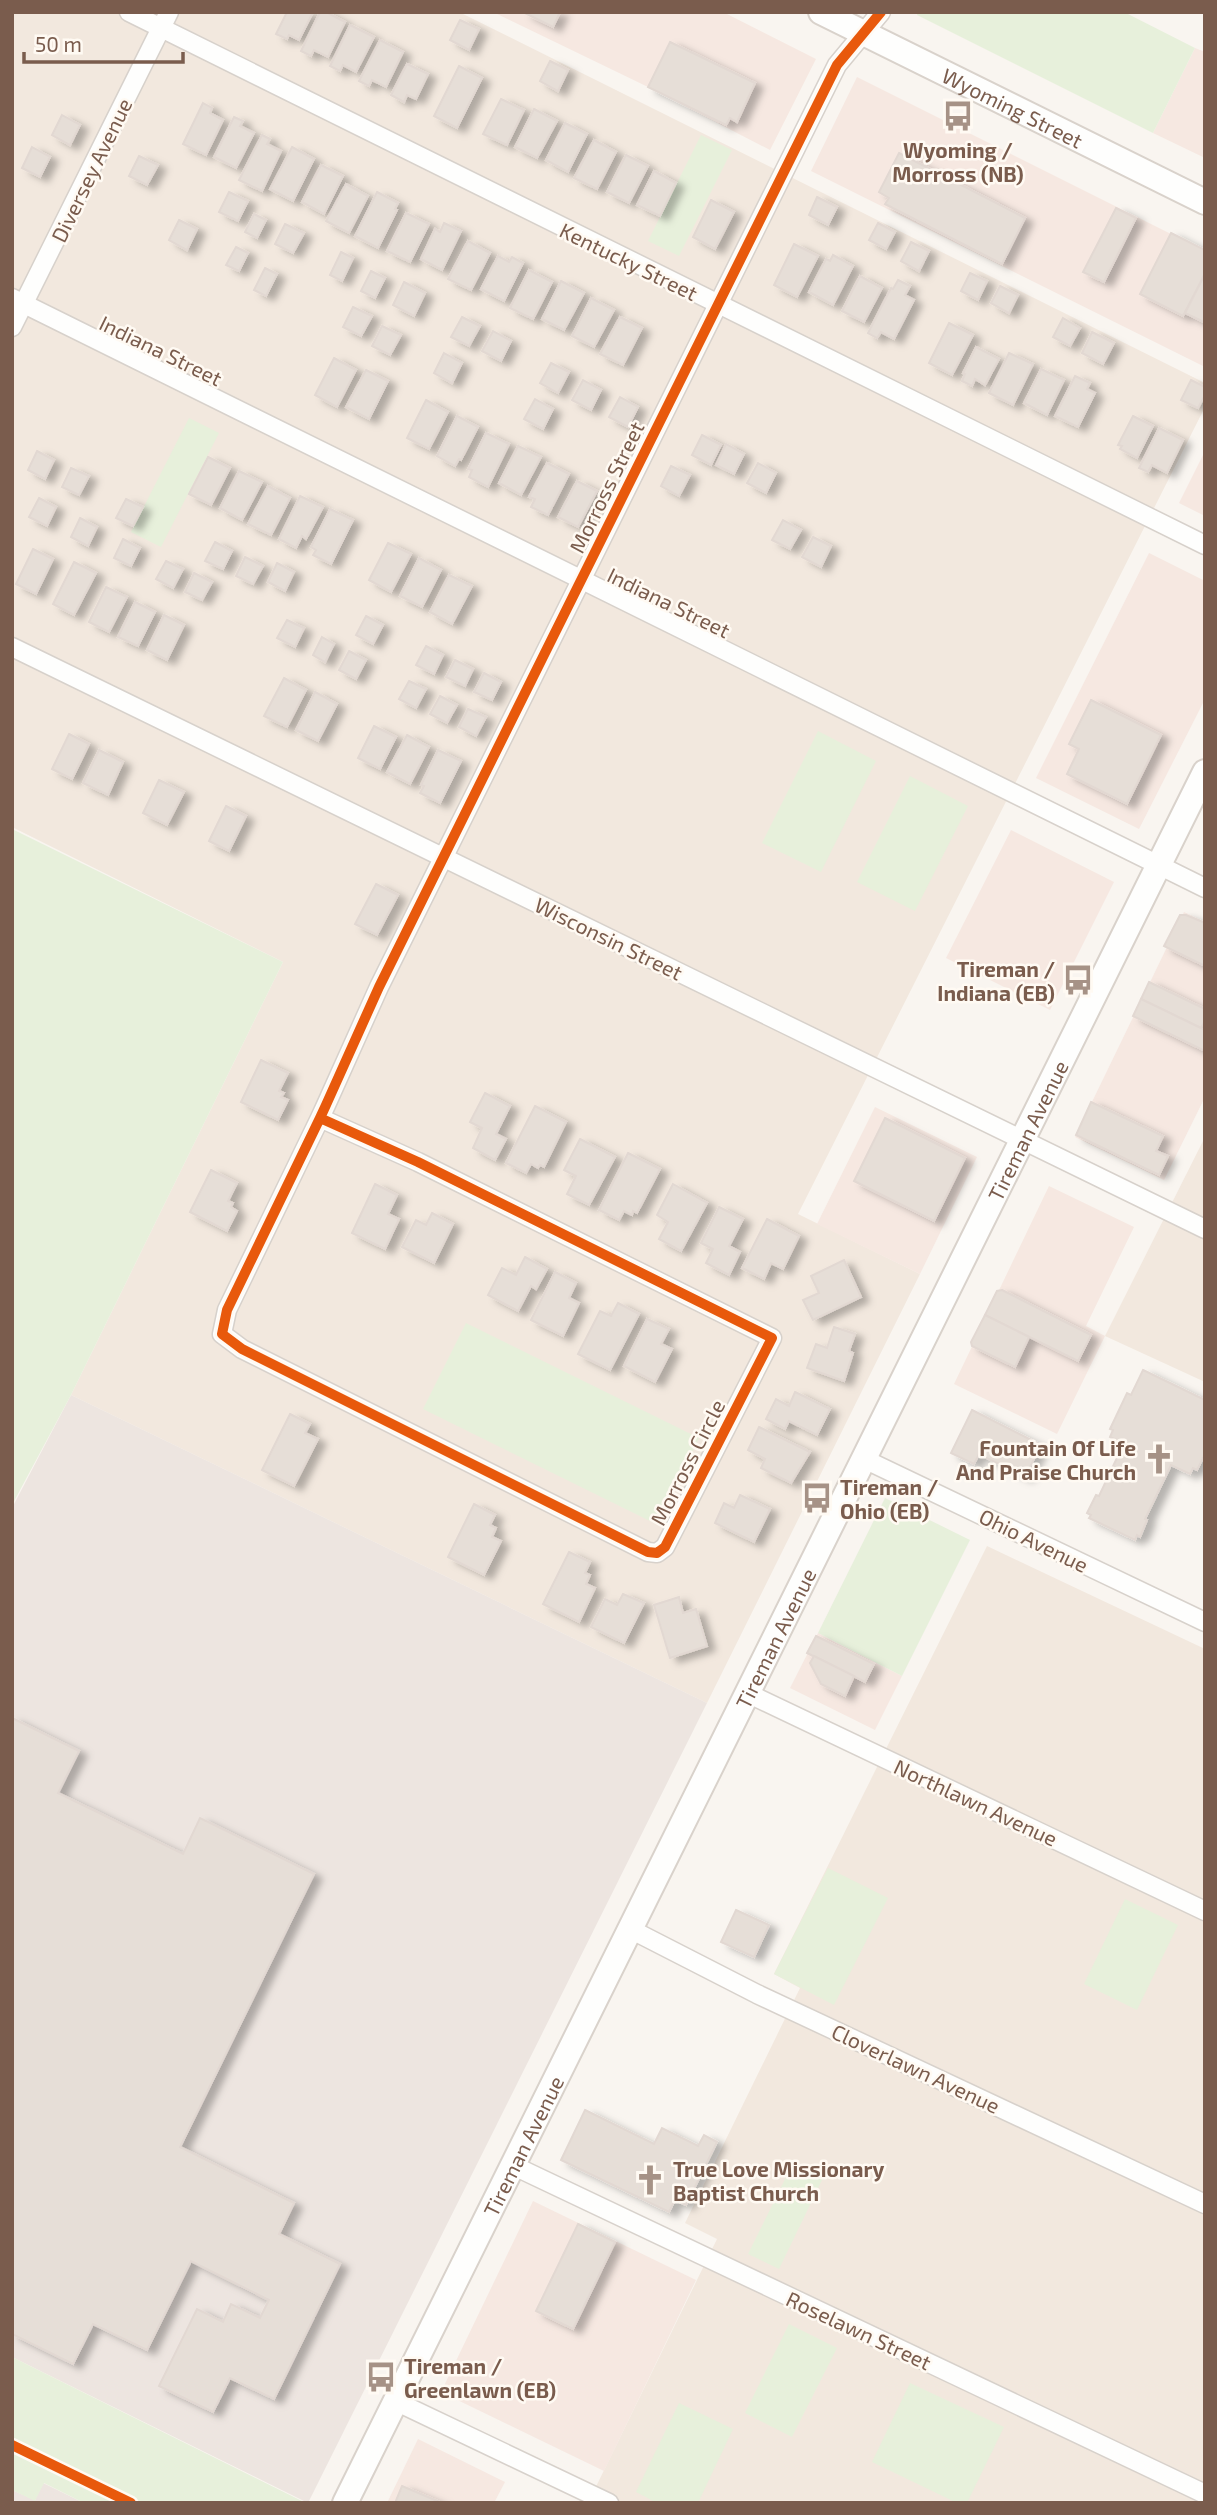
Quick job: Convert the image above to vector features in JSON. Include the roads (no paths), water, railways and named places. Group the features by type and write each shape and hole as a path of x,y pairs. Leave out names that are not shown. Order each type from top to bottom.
{"street":[{"name":"Kentucky Street","path":"129,12 165,20 718,305 1205,545"},
{"name":"Wyoming Street","path":"821,12 1205,201"},
{"name":"Morross Street","path":"379,987 837,65 881,12"},
{"name":"Diversey Avenue","path":"12,327 18,301 165,20"},
{"name":"Indiana Street","path":"18,301 1205,888"},
{"name":"Wisconsin Street","path":"12,647 1205,1229"},
{"name":"Tireman Avenue","path":"345,2503 1205,772"},
{"name":"Morross Circle","path":"320,1118 418,1162 772,1338 665,1547 657,1553 648,1552 242,1349 222,1334 228,1310 379,987"},
{"name":"Ohio Avenue","path":"864,1459 1205,1622"},
{"name":"Northlawn Avenue","path":"747,1693 1205,1910"},
{"name":"Cloverlawn Avenue","path":"629,1929 757,1994 1205,2204"},
{"name":"Roselawn Street","path":"512,2165 1205,2494"},
{"path":"395,2401 609,2503"}],"place":[{"name":"Wyoming / Morross (NB)","path":"958,116"},
{"name":"Tireman / Indiana (EB)","path":"1078,980"},
{"name":"Fountain Of Life And Praise Church","path":"1159,1459"},
{"name":"Tireman / Ohio (EB)","path":"817,1498"},
{"name":"True Love Missionary Baptist Church","path":"650,2180"},
{"name":"Tireman / Greenlawn (EB)","path":"381,2377"}]}
